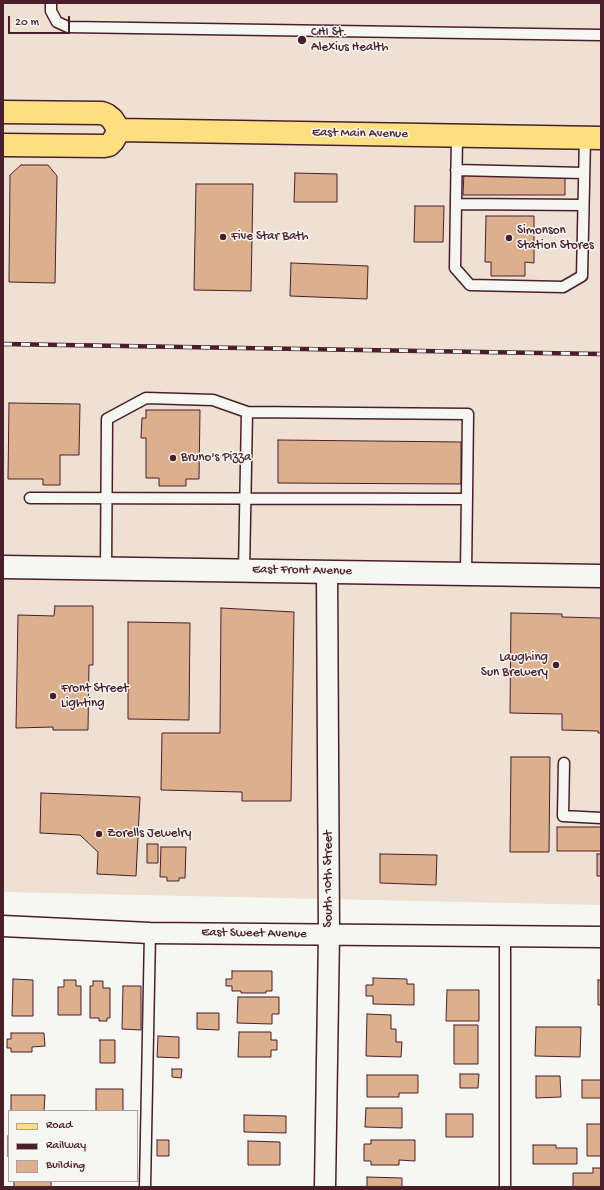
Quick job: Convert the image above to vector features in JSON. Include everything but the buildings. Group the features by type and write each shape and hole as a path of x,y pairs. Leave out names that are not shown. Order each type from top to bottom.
{"main road":[{"path":"3,112 102,113 112,119 119,130 113,141 109,145 104,146 3,145"},
{"name":"East Main Avenue","path":"119,130 593,138"}],"street":[{"name":"East Front Avenue","path":"3,567 601,576"},
{"name":"South 10th Street","path":"325,1187 329,934 327,572"},
{"name":"East Sweet Avenue","path":"3,926 150,933 601,937"}],"lane":[{"path":"51,3 51,11 57,22 62,26 68,27 601,35"},
{"path":"457,136 455,268 470,285 563,287 582,276 584,172 593,138"},
{"path":"456,170 487,172 584,172"},
{"path":"456,204 486,200 540,200 583,205"},
{"path":"106,568 107,419 146,398 213,400 247,412 468,414 466,574"},
{"path":"244,571 247,412"},
{"path":"30,498 467,499"},
{"path":"564,763 563,816 601,818"},
{"path":"145,1187 150,933"},
{"path":"504,1187 505,936"}],"shaded area":[{"path":"3,3 601,3 601,905 3,892"}],"railway":[{"path":"3,344 601,354"}],"place":[{"name":"CHI St. Alexius Health","path":"302,40"},
{"name":"Five Star Bath","path":"223,237"},
{"name":"Simonson Station Stores","path":"509,238"},
{"name":"Bruno's Pizza","path":"173,458"},
{"name":"Laughing Sun Brewery","path":"556,665"},
{"name":"Front Street Lighting","path":"53,696"},
{"name":"Zorells Jewelry","path":"99,834"}]}
